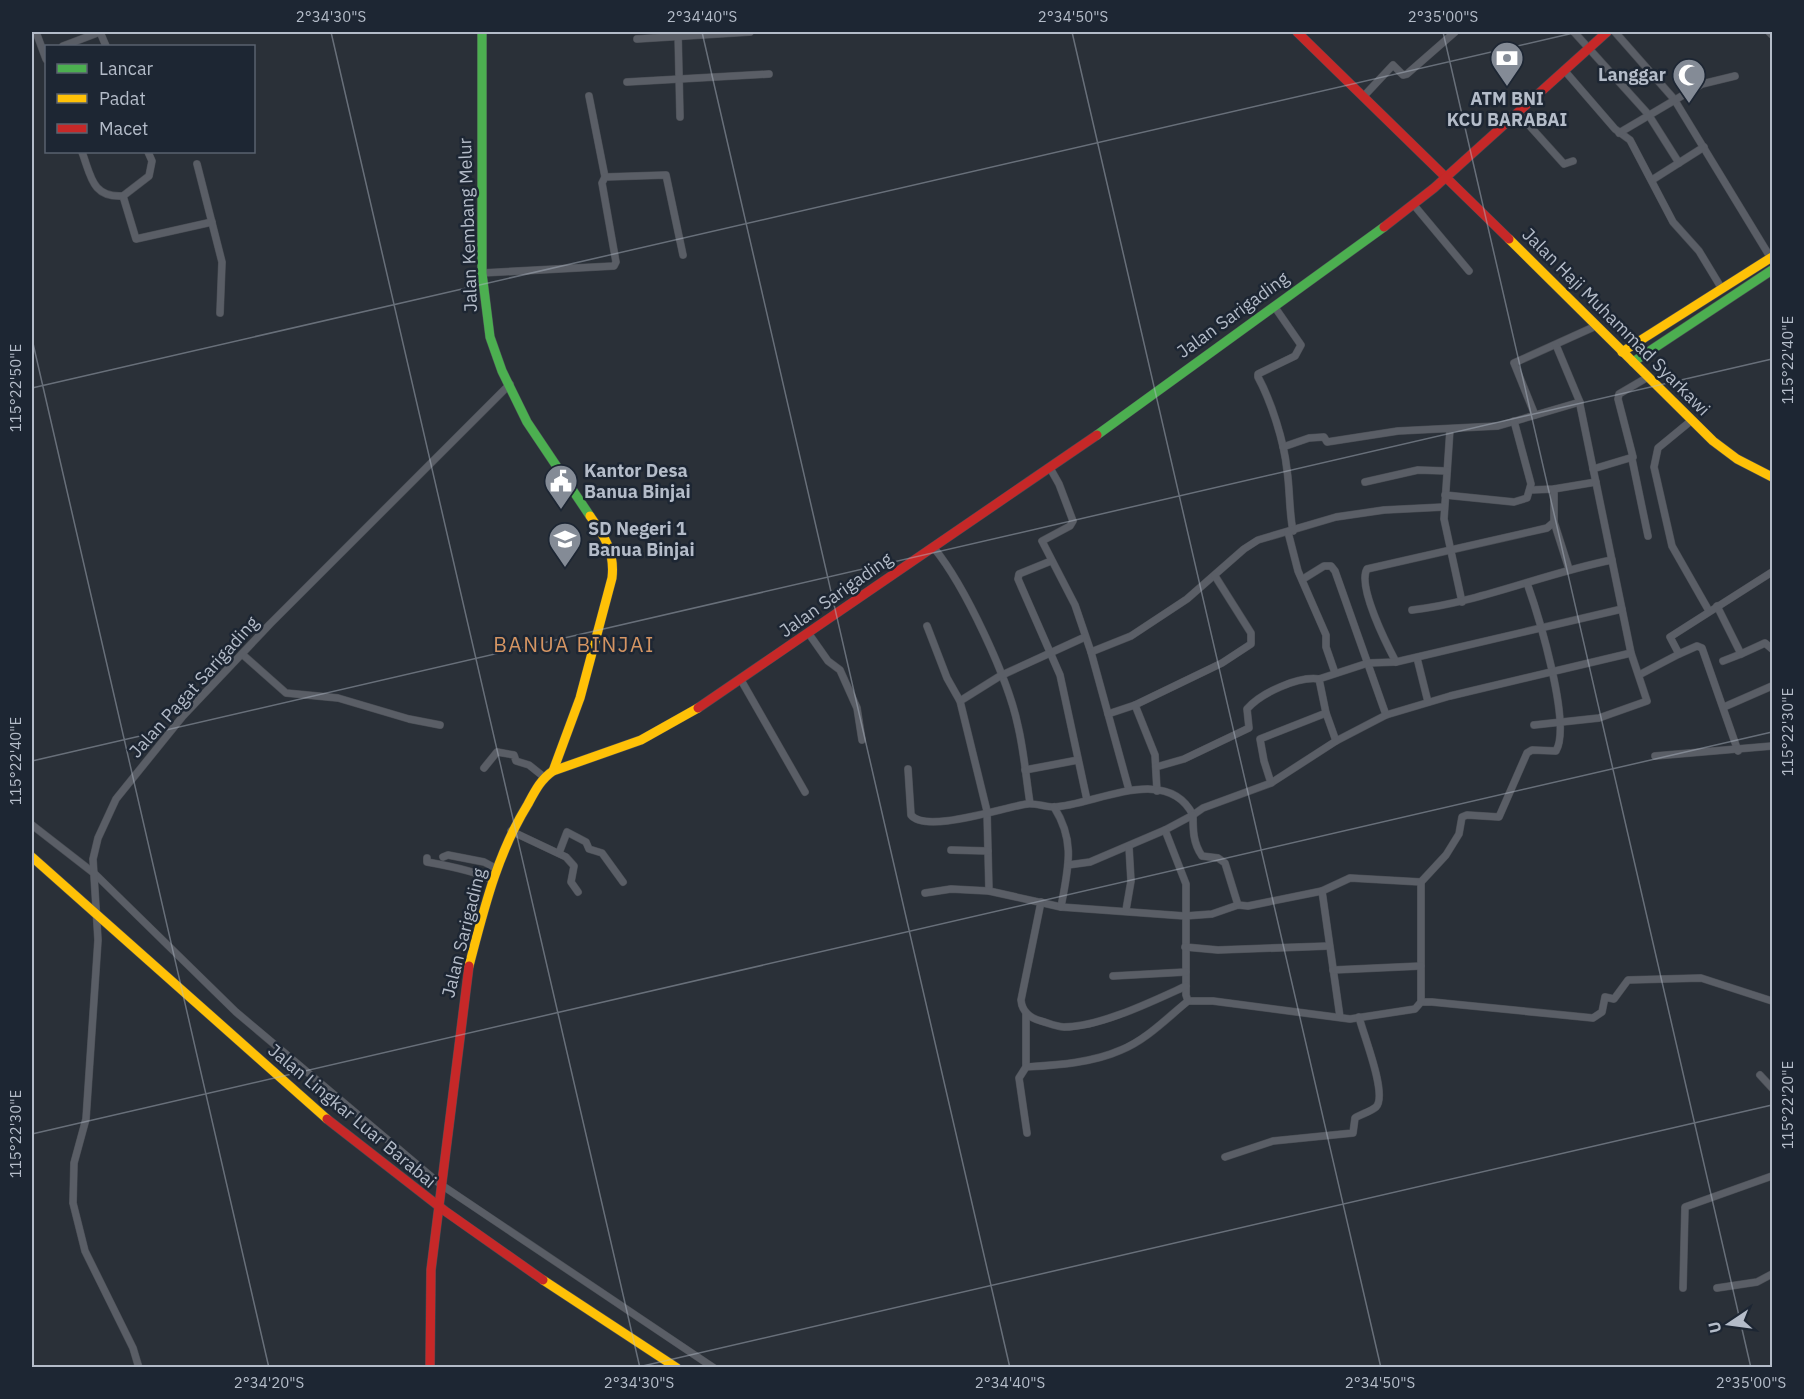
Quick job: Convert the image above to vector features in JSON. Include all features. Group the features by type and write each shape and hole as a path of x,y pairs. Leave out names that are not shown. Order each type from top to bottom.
{"main road":[{"name":"Jalan Kembang Melur","path":"482,32 482,273 484,303 492,346 525,414 607,540 614,561 612,578 580,698 553,771"},
{"name":"Jalan Haji Muhammad Syarkawi","path":"1297,32 1692,420 1737,459 1773,477"},
{"name":"Jalan Sarigading","path":"430,1368 431,1270 465,982 492,880 512,831 544,777 553,771 641,740 688,715 1050,468 1413,204 1447,177 1607,32"},
{"path":"1622,352 1772,258"},
{"path":"1633,362 1773,270"},
{"path":"1706,299 1714,309"},
{"name":"Jalan Lingkar Luar Barabai","path":"32,857 97,909 224,1030 313,1108 438,1208 515,1262 677,1368"}],"street":[{"path":"36,32 45,53"},
{"path":"66,45 100,32"},
{"path":"637,39 750,32"},
{"path":"1364,96 1393,65 1403,75 1407,74 1455,32"},
{"path":"1574,32 1648,114 1679,163"},
{"path":"1616,32 1674,99 1772,258"},
{"path":"1769,32 1773,35"},
{"path":"678,35 680,117"},
{"path":"1564,70 1619,133 1630,140 1673,222 1699,251 1722,288"},
{"path":"627,82 769,74"},
{"path":"1619,133 1702,84 1735,76"},
{"path":"482,273 614,266 616,262 602,183 605,177 589,96"},
{"path":"1518,113 1564,164 1573,161"},
{"path":"1652,180 1704,147"},
{"path":"82,153 98,190 111,196 123,196 149,176 152,161 148,153"},
{"path":"198,164 222,262 220,313"},
{"path":"605,177 666,176 683,255"},
{"path":"123,196 136,239 212,222"},
{"path":"1413,204 1469,271"},
{"path":"1274,306 1301,345 1295,356 1258,375 1271,401 1270,411 1283,447 1290,532 1298,571 1326,635 1326,647 1335,674"},
{"path":"1535,415 1514,363 1596,327"},
{"path":"1534,725 1599,718 1645,704 1647,698 1631,652 1580,402 1556,345"},
{"path":"1648,377 1620,394 1618,399 1648,536"},
{"name":"Jalan Pagat Sarigading","path":"139,1368 133,1348 85,1251 73,1203 74,1163 86,1119 98,940 93,859 98,838 117,799 183,716 510,384"},
{"path":"1283,447 1310,438 1324,437 1327,442 1398,431 1479,429 1580,402"},
{"path":"1692,420 1658,448 1654,467 1672,546 1709,611"},
{"path":"1445,495 1514,502 1527,498 1530,490 1514,421"},
{"path":"1450,429 1444,507 1450,552 1462,602"},
{"path":"1593,469 1632,459"},
{"path":"1050,468 1059,484 1072,521 1070,526 1043,539 1043,544 1075,605 1091,652 1129,789"},
{"path":"1365,482 1418,470 1447,471"},
{"path":"1530,490 1554,489 1596,482"},
{"path":"1554,489 1554,522 1569,568"},
{"path":"1091,652 1131,636 1215,576 1244,549 1258,540 1336,517 1384,510 1444,507"},
{"path":"1396,662 1382,635 1368,594 1365,571 1547,528 1554,522"},
{"path":"934,548 986,639 1011,698 1019,727 1030,803"},
{"path":"1413,610 1462,602 1569,568 1612,560"},
{"path":"1051,561 1018,576 1060,675 1087,800"},
{"path":"1303,579 1324,566 1332,566 1338,577 1386,715"},
{"path":"1679,654 1670,637 1773,572"},
{"path":"1108,714 1135,705 1222,663 1251,644 1251,633 1215,576"},
{"path":"1026,1067 1084,1060 1121,1050 1145,1036 1188,1001 1214,1001 1340,1017 1359,1017 1415,1009 1421,1002 1421,882 1455,841 1462,817 1467,815 1499,818 1527,753 1532,750 1554,751 1558,747 1560,722 1551,671 1542,627 1527,583"},
{"path":"1717,606 1741,654"},
{"path":"1155,767 1184,759 1249,728 1247,709 1263,696 1310,678 1335,674 1368,663 1396,662 1417,658 1622,609"},
{"path":"927,626 947,678 960,702 987,811 989,891"},
{"path":"809,634 828,661 840,670 857,708 862,740"},
{"path":"960,702 1000,676 1085,637"},
{"path":"1723,661 1765,643 1773,649"},
{"path":"1639,675 1697,646 1702,648 1738,751"},
{"path":"1068,865 1090,862 1129,847 1203,808 1271,783 1336,741 1386,715 1428,702 1631,652"},
{"path":"242,654 286,693 338,698 409,719 440,725"},
{"path":"1417,658 1428,702"},
{"path":"1319,678 1326,713 1336,741"},
{"path":"741,680 804,792"},
{"path":"1724,707 1773,686"},
{"path":"1135,705 1155,755 1157,790"},
{"path":"1271,783 1260,739 1326,713"},
{"path":"1656,756 1738,751 1773,746"},
{"path":"484,768 497,752 514,755 516,761 529,765 544,777"},
{"path":"1025,770 1078,760"},
{"path":"908,770 913,818 937,822 967,819 987,811 1030,803 1054,807 1129,789 1157,790 1182,798 1193,815 1193,835 1198,850 1202,856 1218,858 1225,863 1238,905"},
{"path":"1054,807 1062,819 1069,842 1068,865 1061,907"},
{"path":"32,825 95,874 236,1012 440,1184 714,1368"},
{"path":"1165,830 1186,884 1185,947 1188,1001"},
{"path":"512,831 559,853 574,866 571,882 578,892"},
{"path":"559,853 567,832 586,842 589,849 602,853 623,882"},
{"path":"1126,910 1131,881 1129,847"},
{"path":"951,850 988,851"},
{"path":"442,857 448,855 484,862 497,869"},
{"path":"427,858 427,862 466,873 480,873 492,880"},
{"path":"925,893 951,889 989,891 1061,907 1185,916 1212,914 1238,905 1248,906 1322,891 1358,878 1421,882"},
{"path":"1322,891 1340,1017"},
{"path":"1027,1133 1019,1078 1026,1067 1026,1014 1021,1000 1041,902"},
{"path":"1185,947 1218,950 1329,946"},
{"path":"1333,970 1421,966"},
{"path":"1113,976 1186,972"},
{"path":"1421,1002 1593,1018 1602,1012 1605,997 1614,999 1628,980 1701,978 1773,1001"},
{"path":"1026,1014 1036,1020 1063,1027 1134,1009 1186,986"},
{"path":"1225,1157 1273,1141 1353,1134 1355,1118 1375,1108 1380,1098 1378,1081 1359,1017"},
{"path":"1760,1075 1773,1088"},
{"path":"1683,1288 1685,1207 1773,1176"},
{"path":"1717,1288 1757,1282 1773,1274"}],"traffic: fast":[{"path":"482,32 482,273 490,337 502,371 527,422 590,516"},
{"path":"1097,435 1384,227"},
{"path":"1633,362 1772,270"}],"traffic: slow":[{"path":"1509,239 1713,441 1737,459 1772,477"},
{"path":"1622,352 1772,257"},
{"path":"553,771 580,698 612,578 612,560 608,545 590,516"},
{"path":"469,966 486,903 508,842 545,778 553,771 641,740 698,708"},
{"path":"32,857 327,1119"},
{"path":"543,1280 677,1368"}],"traffic: jam":[{"path":"1297,32 1509,239"},
{"path":"1384,227 1434,188 1607,32"},
{"path":"698,708 1097,435"},
{"path":"430,1368 431,1270 469,966"},
{"path":"327,1119 445,1211 543,1280"}],"place":[{"name":"ATM BNI KCU BARABAI","path":"1507,87"},
{"name":"Langgar","path":"1689,104"},
{"name":"Kantor Desa Banua Binjai","path":"561,510"},
{"name":"SD Negeri 1 Banua Binjai","path":"565,568"}],"district":[{"name":"BANUA BINJAI","path":"574,645"}]}
